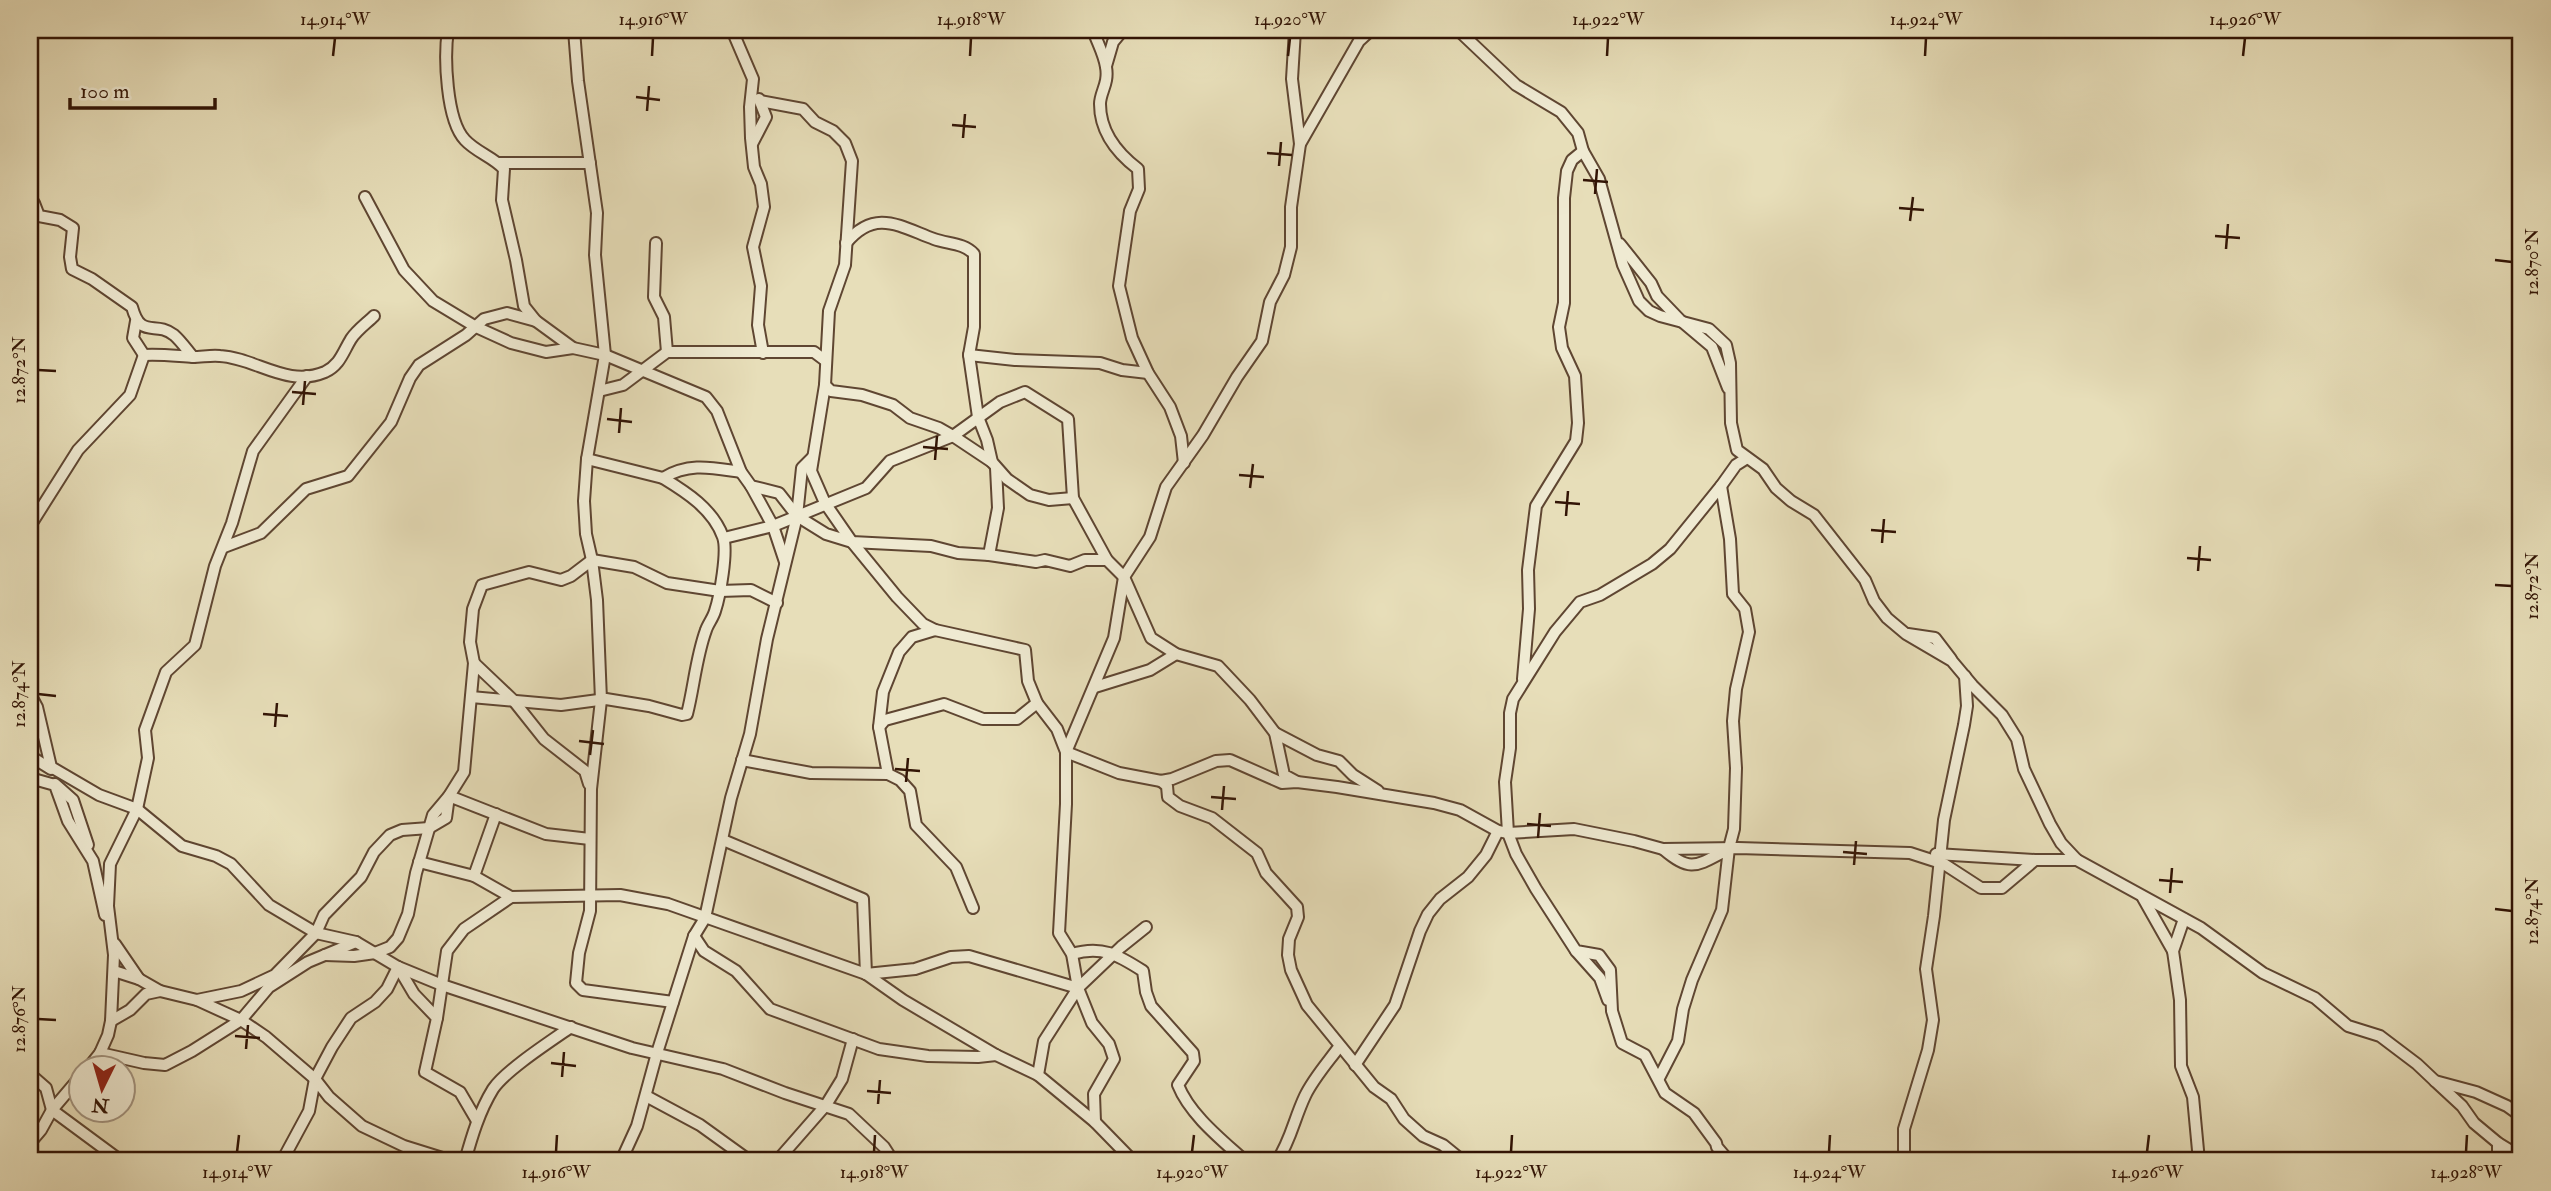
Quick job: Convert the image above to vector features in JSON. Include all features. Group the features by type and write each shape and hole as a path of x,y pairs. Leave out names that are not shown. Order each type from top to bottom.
{"street":[{"path":"448,30 450,108 464,140 504,169 502,200 524,306 536,321 573,348"},
{"path":"574,30 578,81 597,213 595,255 605,355 587,459 584,501 597,600 601,700 591,789 590,911 579,953 576,983 583,990 673,1002"},
{"path":"732,30 766,117 752,145"},
{"path":"1095,30 1106,66 1107,84 1100,103 1108,139 1123,157 1138,169 1139,189 1130,211 1119,286 1132,338 1170,407 1181,436 1184,463"},
{"path":"1106,66 1113,42 1123,30"},
{"path":"1066,752 1114,638 1124,577 1150,537 1166,487 1262,341 1270,302 1284,275 1291,247 1291,207 1300,144 1292,79 1295,30"},
{"path":"1300,144 1359,41 1371,30"},
{"path":"1458,30 1516,85 1561,112 1578,133 1583,151 1599,179 1623,265 1639,301 1649,311 1709,329 1726,345 1730,363 1731,423 1737,450 1763,469 1776,488 1791,501 1814,515 1865,580 1874,600 1887,618 1906,634 1952,661 2002,715 2017,739 2024,769 2061,844 2077,860 2201,928 2263,973 2315,998 2348,1026 2380,1037 2393,1045 2462,1106 2474,1123 2498,1143 2521,1157"},
{"path":"753,79 750,107 752,145 764,207 753,247 761,286 758,325 763,353"},
{"path":"760,102 803,109 814,122 833,131 845,143 852,161 845,265 829,311 825,385 811,471 825,503 852,542 923,624 935,630 1025,650 1028,681 1037,703 1057,729 1066,752 1059,933 1072,954 1078,988 1092,1023 1109,1044 1114,1059 1094,1094 1095,1122"},
{"path":"1522,685 1529,609 1528,570 1536,506 1576,441 1578,423 1575,376 1562,348 1559,327 1564,303 1564,198 1567,171 1572,160 1583,151"},
{"path":"499,163 590,163"},
{"path":"365,197 404,270 433,301 476,327 510,343 546,352 573,348 605,355 706,397 718,411 741,472 773,526 785,562"},
{"path":"30,201 34,203 39,216 60,220 74,228 70,257 72,269 92,279 132,307 136,321 133,338 144,355"},
{"path":"846,243 858,228 879,222 902,225 936,240 968,248 974,254 974,327 969,355 978,417 994,465 998,508 989,555"},
{"path":"1615,235 1631,260 1651,283 1657,296 1680,320"},
{"path":"656,243 654,297 664,317 667,352"},
{"path":"224,547 261,533 306,489 348,475 391,422 419,365 484,319 507,313 536,321"},
{"path":"144,355 221,356 254,364 277,374 307,376 326,372 341,360 352,337 374,316"},
{"path":"136,321 143,327 174,335 193,357"},
{"path":"599,391 623,385 667,352 814,352 826,361"},
{"path":"30,526 78,450 130,395 144,355"},
{"path":"969,355 1015,360 1100,363 1122,370 1149,373"},
{"path":"100,1054 111,1021 114,971 108,906 110,864 137,809 148,758 145,730 166,672 195,645 215,566 224,547 253,451 307,376"},
{"path":"825,385 831,391 862,395 892,405 909,418 939,428 994,465 1030,495 1049,500 1073,498"},
{"path":"724,538 773,526 866,488 890,461 953,436 1000,402 1025,392 1069,419 1073,498 1107,560 1124,577 1151,638 1176,654 1218,666 1250,700 1275,733 1284,775 1297,782"},
{"path":"621,1161 637,1126 694,936 705,918 731,799 750,734 766,639 797,516 802,468 813,457"},
{"path":"1729,1161 1694,1113 1665,1093 1646,1055 1622,1043 1612,1011 1610,970 1598,955 1576,951 1503,832 1513,699 1555,632 1580,602 1600,595 1652,564 1670,549 1736,465 1747,458"},
{"path":"471,697 561,705 601,700 687,714 706,630 715,613 720,591 724,568 724,538 708,513 693,497 663,478 587,459"},
{"path":"663,478 678,469 700,467 741,472"},
{"path":"751,486 779,493 797,516 826,534 852,542 931,546 958,553 1036,562 1045,560 1070,566 1086,560 1107,560"},
{"path":"1659,1078 1678,1041 1683,1009 1692,980 1722,910 1734,829 1736,689 1749,632 1745,609 1733,594 1730,539 1721,486"},
{"path":"325,955 354,956 375,953 390,947 398,939 408,914 433,815 464,772 474,663 470,642 473,608 482,585 529,572 561,580 593,560 634,567 667,583 720,591 751,590 777,603"},
{"path":"888,774 879,727 883,692 898,652 912,637 935,630"},
{"path":"1095,687 1150,670 1176,654"},
{"path":"474,663 513,700 544,739 585,771 591,789"},
{"path":"1904,1161 1905,1129 1928,1050 1933,1020 1926,969 1944,820 1967,706 1965,676"},
{"path":"30,694 37,707 55,785"},
{"path":"879,727 885,720 944,704 983,719 1017,719 1037,703"},
{"path":"1275,733 1317,755 1339,761 1353,775 1383,794"},
{"path":"1066,752 1119,773 1161,781 1216,761 1230,760 1282,783 1297,782 1383,794 1460,810 1503,832 1574,829 1663,849 1910,853 1940,858 2077,860"},
{"path":"30,756 99,795 137,809 182,846 216,856 230,864 269,905 316,933 356,942 398,967 442,985 632,1048 723,1069 849,1114 889,1152 893,1161"},
{"path":"743,760 811,773 888,774 900,780 910,791 916,825 956,866 974,908"},
{"path":"30,778 55,785 73,800 93,861 112,940 139,979"},
{"path":"1161,781 1167,786 1168,797 1180,806 1212,818 1257,853 1266,873 1297,907 1298,917 1289,940 1291,970 1307,1005 1339,1046 1374,1087 1391,1099 1404,1119 1423,1136 1443,1144 1459,1158 1475,1161"},
{"path":"449,796 546,834 590,839"},
{"path":"474,876 496,814"},
{"path":"197,1000 241,991 275,975 316,933 324,915 361,877 374,852 390,835 402,830 429,828"},
{"path":"1355,1065 1395,1005 1428,914 1440,899 1468,877 1503,832"},
{"path":"723,840 863,899 866,974"},
{"path":"1663,849 1680,864 1689,866 1729,849"},
{"path":"1940,858 1981,888 2002,888 2035,860"},
{"path":"419,862 474,876 511,897 620,895 656,902 866,974 903,1000 996,1055 1038,1074 1095,1122 1119,1157 1133,1161"},
{"path":"2142,896 2173,951 2180,1000 2181,1066 2193,1097 2199,1161"},
{"path":"477,1121 460,1092 425,1072 437,1018 447,951 464,929 511,897"},
{"path":"2173,951 2184,919"},
{"path":"1038,1074 1044,1041 1078,988 1146,927"},
{"path":"694,936 704,951 736,971 770,1009 878,1049 928,1056 996,1055"},
{"path":"136,1061 165,1065 192,1051 241,1020 270,986 308,962 356,942"},
{"path":"1072,954 1088,949 1115,953 1143,971 1151,1006 1193,1053 1194,1061 1178,1085 1181,1094 1208,1126 1245,1161"},
{"path":"866,974 915,969 951,957 969,956 1078,988"},
{"path":"398,967 414,994 437,1018"},
{"path":"282,1161 309,1111 315,1079 332,1047 351,1018 375,1002 387,989 398,967"},
{"path":"114,971 139,979 160,991 197,1000 241,1020 267,1037 315,1079 329,1097 362,1126 404,1146 452,1161"},
{"path":"111,1021 130,1010 146,994 160,991"},
{"path":"465,1161 477,1121 495,1087 535,1051 571,1027"},
{"path":"777,1161 826,1105 842,1079 853,1039"},
{"path":"1277,1161 1289,1143 1293,1123 1307,1093 1339,1046"},
{"path":"30,1074 46,1088 52,1110 121,1161"},
{"path":"2435,1082 2476,1092 2507,1106 2521,1116"},
{"path":"30,1143 66,1094"},
{"path":"646,1096 700,1125 750,1161"},
{"path":"309,1111 329,1097"},
{"path":"2498,1143 2498,1161"}]}
